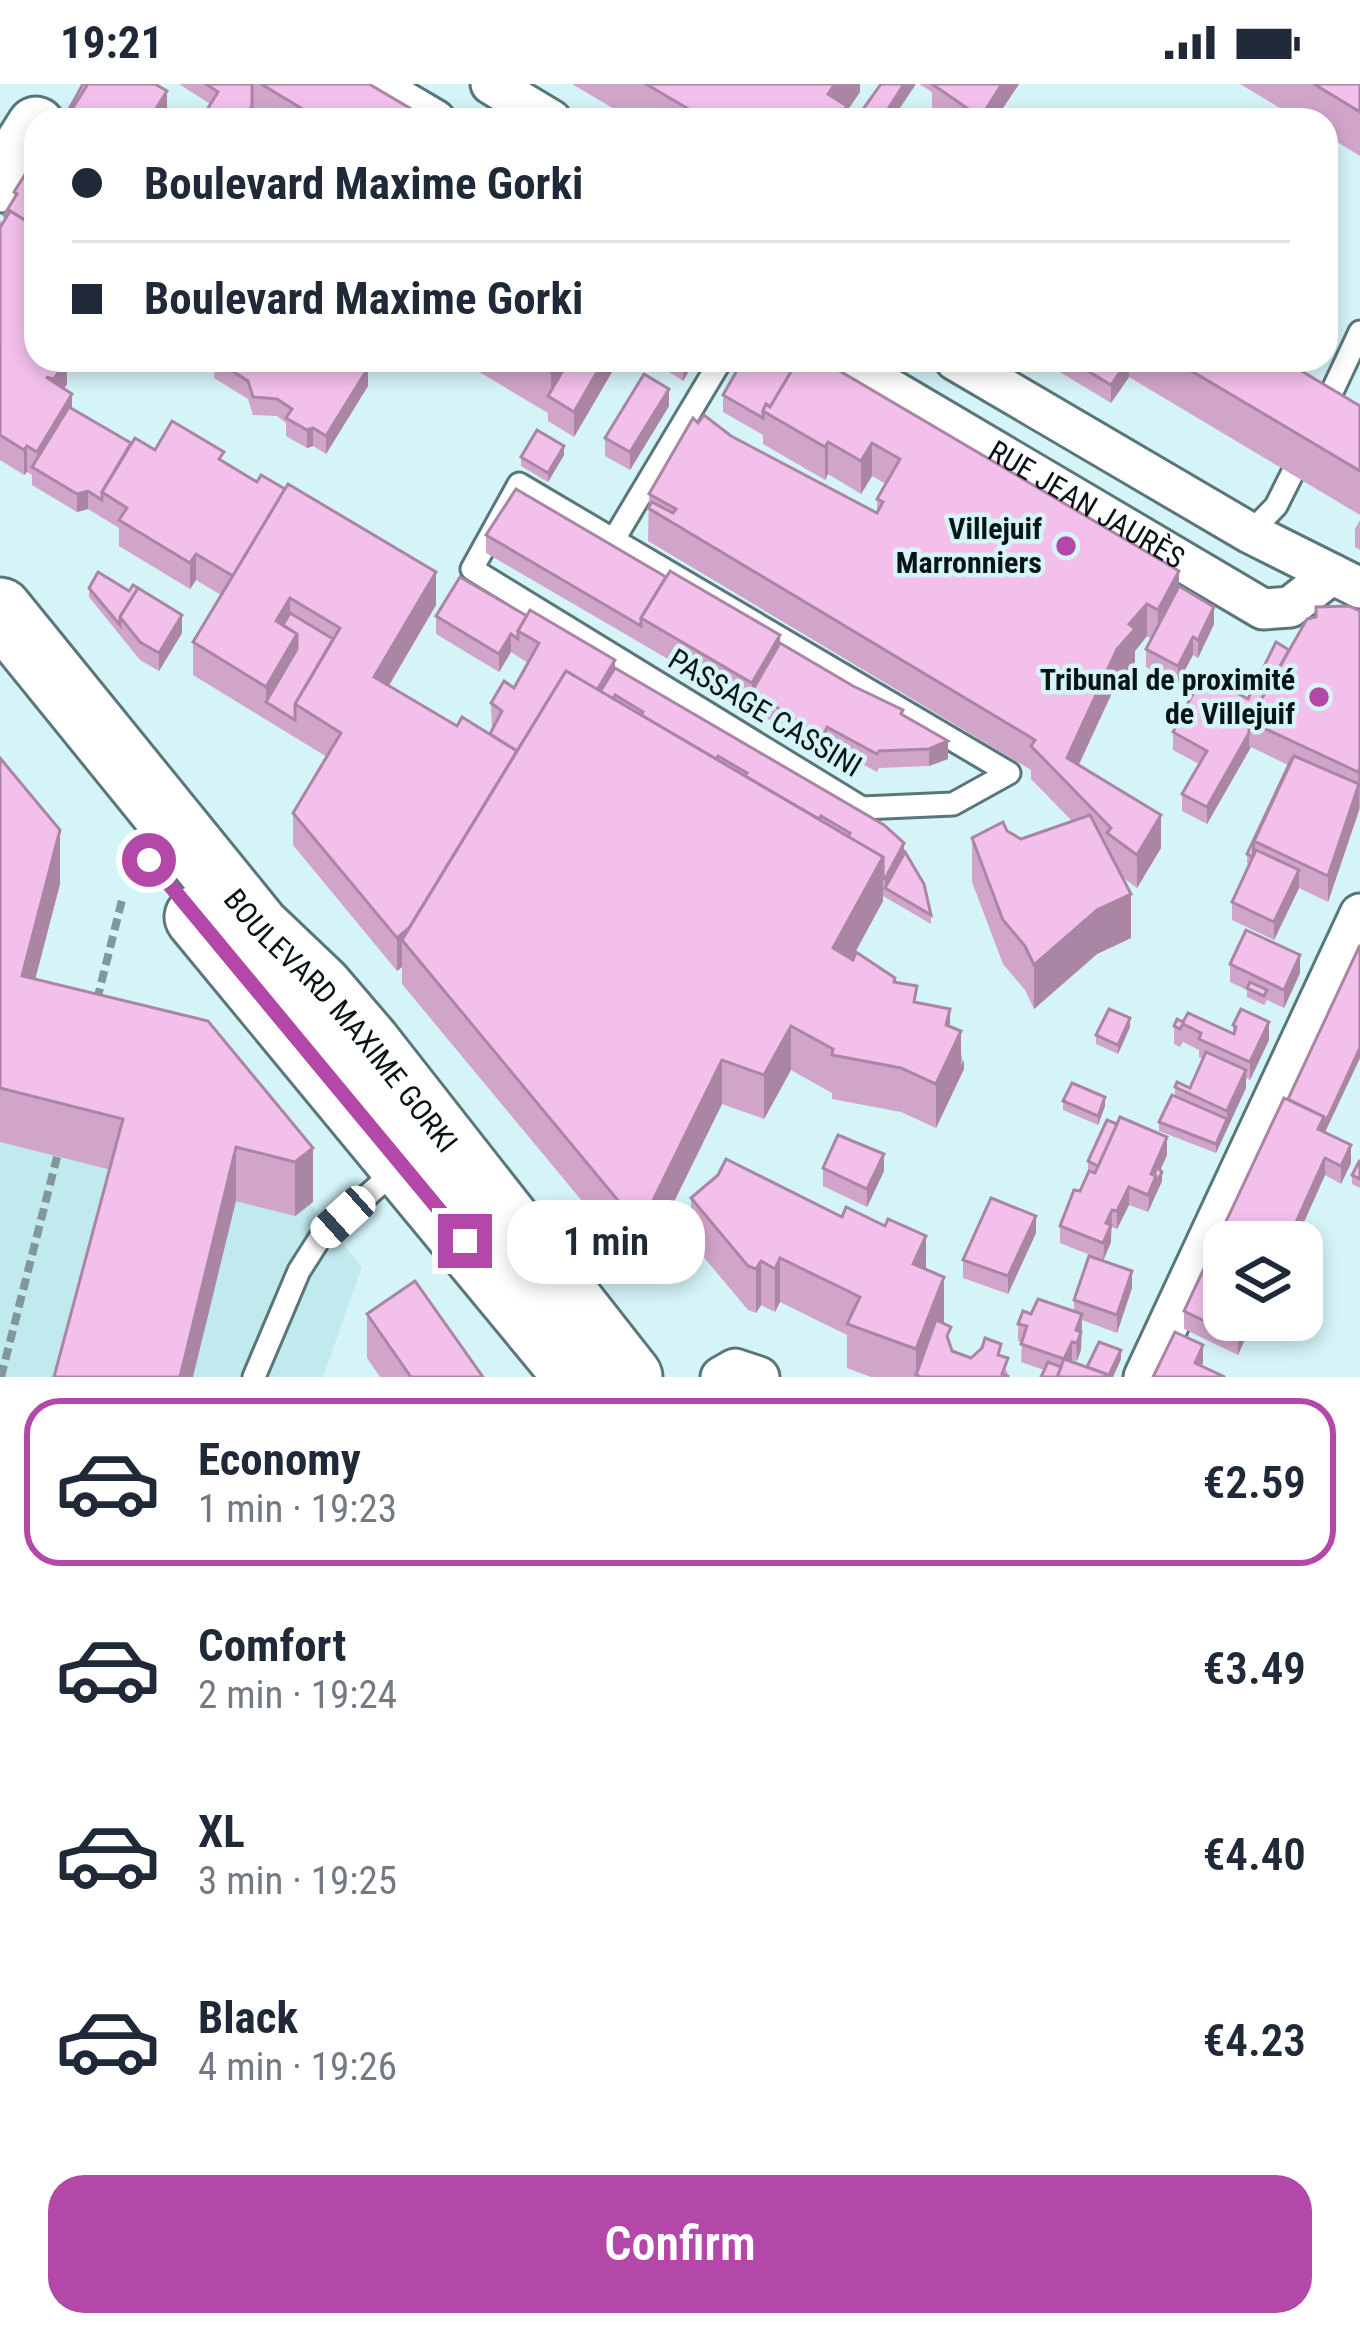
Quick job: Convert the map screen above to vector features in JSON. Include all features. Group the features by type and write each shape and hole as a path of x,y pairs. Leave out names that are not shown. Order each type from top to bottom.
{"main road":[{"path":"0,183 24,145"},
{"name":"BOULEVARD MAXIME GORKI","path":"0,610 258,928 320,987 393,1127 577,1377"},
{"name":"BOULEVARD MAXIME GORKI","path":"0,680 393,1127 630,1377"}],"street":[{"path":"375,84 415,108"},
{"path":"491,84 531,108"},
{"name":"RUE JEAN JAURÈS","path":"862,372 1263,609 1290,607 1346,581"},
{"name":"RUE JEAN JAURÈS","path":"975,372 1250,533 1346,581"},
{"path":"1144,1377 1360,914"},
{"path":"721,1377 735,1369 759,1377"}],"lane":[{"path":"1317,424 1360,332"},
{"path":"614,539 714,372"},
{"path":"1250,533 1276,506 1292,474"},
{"name":"PASSAGE CASSINI","path":"519,484 614,539 1009,773 953,804 862,808 472,569 519,484"},
{"path":"254,1377 299,1271 393,1127"}],"path":[{"path":"96,1003 123,896"},
{"path":"1,1377 57,1156"}],"shaded area":[{"path":"210,1082 362,1267 323,1377 0,1377 0,1126"}],"building":[{"path":"83,84 88,84 73,108"},
{"path":"88,84 155,84 167,91 157,108 73,108"},
{"path":"206,84 252,84 252,106 208,108 218,92"},
{"path":"261,84 369,84 410,108 301,108"},
{"path":"646,84 835,84 828,94 847,106 846,108 687,108"},
{"path":"881,84 904,84 889,108 864,108"},
{"path":"932,84 1002,84 987,108 967,108"},
{"path":"1314,84 1360,84 1360,112"},
{"path":"24,176 24,220 10,211 4,215"},
{"path":"10,211 24,220 24,372 58,372 54,379 46,377 72,394 37,452 27,446 24,450 0,435 0,228"},
{"path":"234,372 366,372 326,436 286,418 292,409 277,399 253,397 248,381"},
{"path":"562,372 597,372 574,412 548,396"},
{"path":"736,372 791,372 770,407 766,404 763,418 723,395"},
{"path":"791,372 841,372 1179,571 1158,610 1147,604 1129,624 1135,629 1117,649 1067,758 1161,815 1137,855 1107,833 1111,828 1031,746 1035,740 648,508 652,502 673,513 676,509 649,494 693,418 698,423 704,415 731,436 877,513 883,502 877,499 900,459 872,443 861,461 828,442 825,447 763,411 766,404 770,407"},
{"path":"1090,372 1120,372 1111,385"},
{"path":"1193,372 1303,372 1360,406 1360,471"},
{"path":"644,374 669,389 630,452 605,438"},
{"path":"69,407 131,443 102,492 102,500 88,491 77,494 32,467"},
{"path":"172,421 224,452 219,459 257,482 261,475 285,489 233,576 196,554 190,563 119,520 127,508 102,492 135,438 155,450"},
{"path":"537,430 564,446 548,473 521,457"},
{"path":"288,484 436,572 374,677 457,726 462,717 517,751 409,928 397,938 293,813 341,733 295,704 340,628 290,598 276,621 297,634 266,687 193,642"},
{"path":"516,489 666,577 641,618 641,626 486,535"},
{"path":"670,571 780,635 752,683 641,618"},
{"path":"98,572 129,591 133,585 138,588 120,625 89,588"},
{"path":"460,577 527,616 518,639 511,634 499,654 436,616"},
{"path":"1179,586 1214,607 1178,666 1146,649"},
{"path":"138,588 182,615 159,653 140,642 120,617"},
{"name":"Tribunal de proximité de Villejuif","path":"1349,606 1360,611 1358,772 1249,721 1307,619 1316,617 1316,607"},
{"path":"530,610 615,660 597,690 566,671 517,751 490,734 502,711 491,703 504,681 514,688 539,643 518,631"},
{"path":"290,613 333,639 295,704 295,720 266,702 297,649 297,634 283,625"},
{"path":"1276,642 1289,650 1207,807 1182,794 1207,751 1173,732 1203,674 1248,699"},
{"path":"780,643 903,710 901,714 948,741 929,749 877,754 827,727 823,736 812,731 752,691"},
{"path":"615,668 884,825 904,843 885,879 883,857 848,837 850,833 641,715 615,695 613,699 600,692"},
{"path":"566,671 883,857 833,948 853,960 856,952 895,978 894,982 917,986 914,1002 950,1009 946,1025 961,1031 936,1084 901,1068 832,1055 833,1049 791,1026 764,1075 722,1060 640,1227 402,940"},
{"path":"1294,756 1359,784 1328,876 1254,841"},
{"path":"0,758 60,830 22,976 208,1021 313,1148 295,1162 236,1147 180,1377 54,1377 123,1119 0,1088"},
{"path":"1292,758 1254,841 1253,857 1247,854"},
{"path":"1090,815 1131,894 1097,910 1034,965 1003,920 972,838 1003,822 1007,831 1021,839"},
{"path":"1256,850 1299,870 1274,922 1232,902"},
{"path":"905,852 924,884 931,915 885,888"},
{"path":"1246,930 1300,955 1284,990 1230,964"},
{"path":"1360,945 1360,1048 1324,1126 1324,1117 1288,1099"},
{"path":"1250,982 1267,990 1264,996 1247,988"},
{"path":"1109,1009 1130,1018 1118,1045 1096,1035"},
{"path":"1241,1009 1269,1022 1250,1062 1199,1039 1201,1033 1183,1024 1180,1029 1174,1026 1188,1013 1234,1034"},
{"path":"1206,1052 1246,1070 1227,1111 1175,1087 1177,1082 1190,1088"},
{"path":"1072,1083 1105,1097 1098,1116 1063,1101"},
{"path":"1172,1095 1227,1119 1216,1144 1159,1122"},
{"path":"1284,1098 1324,1117 1318,1129 1351,1145 1341,1166 1325,1158 1296,1221 1226,1221"},
{"path":"1120,1117 1167,1137 1151,1174 1156,1176 1148,1195 1129,1187 1117,1211 1112,1210 1103,1243 1060,1226 1074,1190 1080,1191 1089,1171 1095,1173"},
{"path":"1107,1120 1117,1124 1098,1166 1088,1161"},
{"path":"838,1135 884,1154 867,1189 823,1168"},
{"path":"726,1159 842,1217 846,1207 885,1226 888,1219 926,1236 913,1264 944,1277 916,1349 847,1324 860,1297 780,1258 775,1269 761,1261 756,1269 748,1266 691,1198 718,1175"},
{"path":"991,1198 1036,1216 1008,1276 963,1260"},
{"path":"1089,1256 1132,1271 1117,1315 1074,1300"},
{"path":"1203,1271 1203,1320 1184,1311"},
{"path":"415,1281 483,1377 411,1377 367,1314"},
{"path":"1038,1299 1082,1314 1077,1343 1072,1342 1064,1359 1021,1344 1027,1326 1018,1324 1023,1311 1031,1314"},
{"path":"936,1320 951,1327 947,1336 952,1351 971,1358 985,1338 1001,1344 998,1355 1008,1358 1002,1374 1009,1377 916,1375"},
{"path":"1175,1332 1203,1345 1195,1363 1225,1377 1153,1377"},
{"path":"1099,1342 1121,1350 1108,1377 1087,1367"},
{"path":"1064,1359 1106,1374 1057,1377"},
{"path":"1048,1362 1061,1367 1057,1377 1041,1377"}],"place":[{"name":"Villejuif Marronniers","path":"1066,546"},
{"name":"Tribunal de proximité de Villejuif","path":"1319,697"}],"route":[{"path":"149,860 465,1241"}]}
